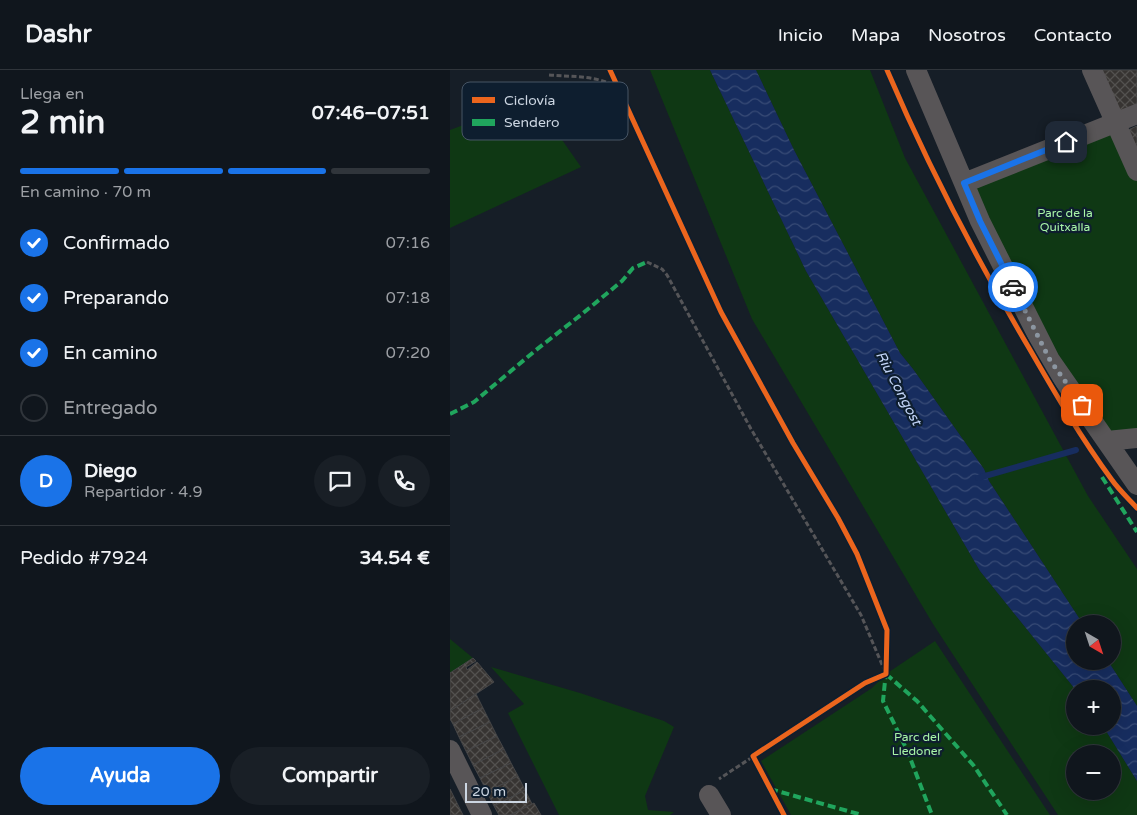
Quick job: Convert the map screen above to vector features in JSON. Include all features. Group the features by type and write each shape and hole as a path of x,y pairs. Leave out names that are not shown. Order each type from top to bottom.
{"street":[{"path":"916,70 980,221 1050,360 1137,484"},
{"path":"1092,70 1137,171"},
{"path":"964,183 1137,114"},
{"path":"1107,441 1137,438"},
{"path":"450,750 482,815"}],"path":[{"path":"549,75 593,78 607,82"},
{"path":"647,262 662,269 667,275 751,429 861,615 886,674 865,683 711,784 715,809"},
{"path":"753,756 757,764"}],"green space":[{"path":"650,70 710,70 806,271 980,571 1068,680 1066,680 1066,735 1109,735 1115,745 1066,745 1066,800 1121,800 1121,755 1137,781 1137,815 1058,815 933,624 752,319"},
{"path":"756,70 870,70 905,158 1088,496 1137,569 1137,706 1114,670 1121,670 1121,615 1077,615 989,481 984,469 900,353 794,150"},
{"name":"Parc de la Quitxalla","path":"1116,123 1137,171 1137,438 1113,441 1055,353 964,183"},
{"path":"462,126 462,140 562,140 581,167 450,228 450,130"},
{"path":"450,639 473,658 450,673"},
{"name":"Parc del Lledoner","path":"935,641 1050,815 791,815 761,761 872,688 886,674"},
{"path":"491,667 580,693 664,721 674,727 645,796 648,810 674,812 670,815 559,815 508,713 524,704"}],"water":[{"name":"Riu Congost","path":"710,70 756,70 794,150 900,353 984,469 989,481 1077,615 1066,615 1066,670 1114,670 1120,680 1068,680 980,571 806,271"},
{"path":"1121,681 1137,706 1137,781 1121,755 1121,745 1115,745 1109,735 1121,735"}],"building":[{"path":"1102,70 1137,70 1137,109 1121,115"},
{"path":"1137,126 1137,151 1128,130"},
{"path":"473,658 476,661 466,667 467,670 477,662 494,682 450,711 450,673"},
{"path":"476,694 483,708 453,724 450,719 450,711"},
{"path":"483,708 490,722 459,737 453,724"},
{"path":"490,722 497,736 466,751 459,737"},
{"path":"497,736 504,749 473,765 466,751"},
{"path":"504,749 511,763 480,778 473,765"},
{"path":"511,763 518,776 487,792 480,778"},
{"path":"518,776 525,790 494,806 487,792"},
{"path":"450,789 463,815 450,815"},
{"path":"525,790 532,804 510,815 499,815 494,806"},
{"path":"534,803 541,815 510,815"}],"waterway":[{"path":"978,478 1076,450"}],"marked path":[{"path":"450,414 474,402 622,281 633,268 647,262"},
{"path":"1102,477 1137,532"},
{"path":"886,671 883,701 907,750 932,815"},
{"path":"886,674 917,701 974,766 1007,815"},
{"path":"770,789 862,815"}],"cycle path":[{"path":"610,70 616,82"},
{"path":"887,70 936,176 1009,314 1090,448 1115,484 1137,508"},
{"path":"628,109 721,312 857,554 887,630 886,674 865,683 753,756 784,815"}],"way so far":[{"path":"1013,287 1050,360 1082,405"}],"route":[{"path":"1013,287 980,221 964,183 1066,142"}]}
